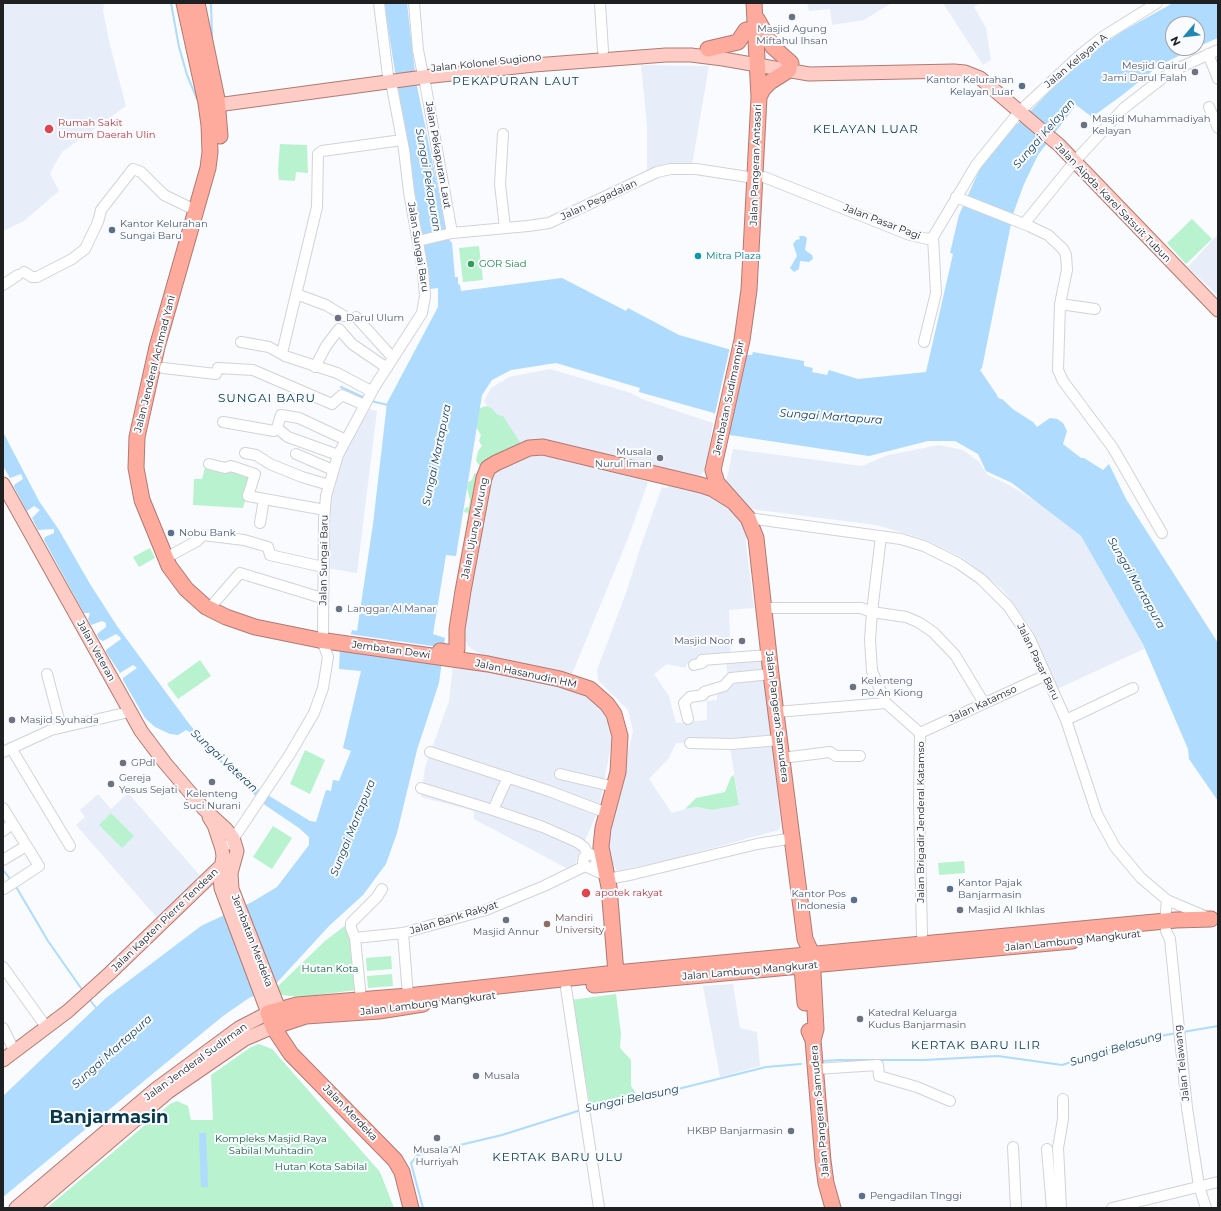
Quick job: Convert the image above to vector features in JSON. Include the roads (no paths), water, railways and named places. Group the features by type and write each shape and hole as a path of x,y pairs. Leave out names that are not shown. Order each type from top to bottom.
{"highway":[{"name":"Jalan Jenderal Achmad Yani","path":"184,3 209,125 210,152 208,168 157,347 137,438 136,468 142,500 169,566 186,589 206,607 226,617 255,627 326,637"},
{"name":"Jalan Jenderal Achmad Yani","path":"197,3 217,102 220,141 215,179 163,368 147,441 146,469 152,498 176,562 193,584 214,603 229,611 326,637"},
{"name":"Jalan Pangeran Antasari","path":"741,326 746,289 752,177 759,98 753,60 746,30 745,3"},
{"name":"Jalan Pangeran Antasari","path":"752,177 754,9"},
{"path":"754,9 773,47 790,67 770,82 763,89 759,98"},
{"path":"708,49 738,42 746,30"},
{"name":"Jembatan Sudimampir","path":"710,468 741,326"},
{"name":"Jalan Ujung Murung","path":"458,629 484,478 488,468 529,448 540,447 689,482"},
{"path":"689,482 702,478 710,468"},
{"name":"Jalan Pangeran Samudera","path":"710,468 717,483 748,518 756,538 770,674 793,838 805,939 809,1030 814,1040 826,1183 824,1208"},
{"path":"689,482 713,489 734,502"},
{"path":"452,656 457,649 458,629"},
{"path":"458,629 461,640 470,653 488,664"},
{"name":"Jembatan Dewi","path":"326,637 452,656"},
{"name":"Jalan Hasanudin HM","path":"452,656 575,683 590,689 607,704 614,714 620,736 618,772 607,813 593,852 607,878 612,978"},
{"name":"Jalan Lambung Mangkurat","path":"497,991 566,988 612,978 630,982 923,946 1016,941 1170,929 1216,922"},
{"name":"Jalan Lambung Mangkurat","path":"276,1018 379,1011 452,996 612,978 806,960"},
{"name":"Jalan Lambung Mangkurat","path":"276,1018 297,1005 408,996 452,996"},
{"name":"Jalan Merdeka","path":"276,1018 283,1044 291,1054 395,1160 402,1172 411,1208"},
{"name":"Jalan Pangeran Samudera","path":"826,1183 833,1208"}],"main road":[{"name":"Jalan Kolonel Sugiono","path":"577,58 603,51 663,48 708,49 753,60"},
{"name":"Jalan Kolonel Sugiono","path":"217,102 519,62 577,58 681,55 753,60"},
{"name":"Jalan Aipda. Karel Satsuit Tubun","path":"753,60 790,67 809,74 822,72 954,71 965,72 980,78 1030,120 1075,161 1218,310"},
{"path":"201,83 206,97 217,102"},
{"name":"Jalan Veteran","path":"3,484 129,712 165,763 204,809"},
{"path":"204,809 226,829 233,838 237,852 225,891"},
{"path":"204,809 214,825 222,860 220,882 225,891"},
{"name":"Jalan Kapten Pierre Tendean","path":"3,1060 47,1028 110,972 186,900 222,860"},
{"path":"186,900 208,889 215,888 225,891"},
{"name":"Jembatan Merdeka","path":"225,891 276,1018"},
{"name":"Jalan Jenderal Sudirman","path":"16,1208 156,1089 239,1028 276,1018"},
{"name":"Jalan Jenderal Sudirman","path":"32,1208 168,1092 276,1018"}],"street":[{"name":"Jalan Sungai Baru","path":"326,637 322,598 325,510 333,470 338,455 368,399 386,368 422,313 425,290 420,240 409,192 402,140 379,3"},
{"name":"Jalan Pekapuran Laut","path":"414,3 418,50 450,233"},
{"path":"600,3 603,51"},
{"name":"Jalan Kelayan A","path":"1019,112 1086,50 1109,33 1157,3"},
{"path":"1020,222 1124,108 1144,91 1181,67 1218,50"},
{"path":"1208,54 1218,79"},
{"path":"1209,107 1218,128"},
{"name":"Jalan Pasar Pagi","path":"752,177 764,177 910,235 928,239 932,237 993,141 1019,112"},
{"path":"503,134 500,184 505,228"},
{"path":"282,353 317,207 318,154 322,151 402,140"},
{"name":"Jalan Pegadaian","path":"420,240 450,233 549,223 657,172 671,169 689,168 752,177"},
{"path":"3,285 21,274 37,277 72,259 85,249 98,222 101,210 133,169 141,172 164,195 195,210"},
{"path":"957,197 1020,222 1048,236 1064,249 1067,270 1060,304 1058,365 1063,381 1113,448 1162,533"},
{"path":"924,342 936,293 932,237"},
{"path":"296,294 326,305 344,316"},
{"path":"1060,304 1095,309"},
{"path":"356,317 386,353 393,358"},
{"path":"315,367 326,346 339,329 352,344 386,368"},
{"path":"241,342 269,348 282,353 283,356 337,373 368,399"},
{"path":"163,368 216,374 218,368 253,370 332,404 342,395 368,399"},
{"path":"223,422 274,431 277,428 281,415 299,418 346,440"},
{"path":"277,428 288,437 338,455"},
{"path":"246,453 256,455 270,464 302,477 329,485"},
{"path":"296,454 333,470"},
{"path":"209,464 225,468 231,466 255,474 248,496 325,510"},
{"path":"260,523 264,499"},
{"name":"Jalan Pasar Baru","path":"748,518 901,539 924,546 958,562 981,579 1008,606 1029,637 1066,720 1097,814 1115,847 1141,878 1167,900 1216,922"},
{"path":"173,554 197,541 202,536 244,540 269,548 270,555 323,567"},
{"name":"Jalan Brigadir Jenderal Katamso","path":"881,536 870,640 872,671 886,703 920,733 919,802 923,946"},
{"path":"214,603 240,573 322,598"},
{"path":"763,608 862,608 872,612 906,617 933,632 955,655 984,703"},
{"name":"Jalan Kapten Pierre Tendean","path":"222,860 233,838 294,748 314,713 323,688 328,657 323,643 326,637"},
{"path":"694,665 702,663 702,660 769,656"},
{"path":"47,674 61,727"},
{"path":"688,719 684,703 690,697 703,695 704,692 724,686 730,678 770,674"},
{"name":"Jalan Katamso","path":"920,733 1046,675"},
{"path":"1066,720 1132,688"},
{"path":"776,712 886,703"},
{"path":"70,846 7,750 43,733 61,727 129,712"},
{"path":"690,743 732,744 779,740"},
{"path":"430,752 549,790 607,813"},
{"path":"782,758 830,752 836,756 860,756"},
{"path":"560,774 614,786"},
{"path":"493,810 508,777"},
{"path":"421,788 493,810 538,827 543,827 577,842 593,852 597,860 595,866 588,867"},
{"path":"3,808 39,866 4,889"},
{"path":"3,831 12,824"},
{"path":"588,867 607,878 634,874 757,844 793,838"},
{"path":"3,860 26,846"},
{"name":"Jalan Bank Rakyat","path":"408,996 403,933 486,910 588,867"},
{"path":"361,999 355,938 351,928 351,922 377,897 382,889"},
{"path":"1167,900 1170,929"},
{"path":"1170,929 1180,905"},
{"name":"Jalan Telawang","path":"1170,929 1179,1038 1200,1186 1206,1208"},
{"path":"355,938 403,933"},
{"path":"3,967 47,1028"},
{"path":"566,988 599,1208"},
{"path":"3,1028 16,1052"},
{"path":"816,1069 878,1065 879,1076 917,1087 950,1100"},
{"path":"1061,1208 1058,1148 1063,1119 1062,1099"},
{"path":"1013,1147 1016,1208"},
{"path":"1047,1149 1052,1208"},
{"path":"1112,1208 1218,1182"}],"water":[{"path":"384,3 407,3 416,81 448,238 452,243 455,277 458,277 458,284 460,285 461,291 562,278 626,311 628,308 679,335 749,355 752,355 753,352 804,361 804,366 813,368 812,372 827,375 829,370 858,379 926,372 953,254 950,253 959,215 983,162 1006,132 1021,121 1064,76 1096,49 1123,31 1173,3 1218,3 1218,38 1205,44 1205,16 1165,16 1165,56 1179,56 1160,65 1092,117 1076,105 1038,155 1024,184 1013,214 982,368 980,370 1000,399 1033,422 1037,427 1050,418 1057,419 1063,423 1067,431 1063,444 1081,458 1084,458 1103,470 1109,464 1126,499 1218,643 1218,801 1189,759 1188,749 1143,644 1081,536 1012,483 986,471 978,454 955,441 928,441 869,456 730,435 714,413 639,392 640,388 556,363 511,370 492,380 482,395 456,556 446,555 433,634 445,638 439,683 417,750 397,833 386,864 363,895 329,926 272,988 249,998 223,1016 3,1197 3,1096 106,998 201,926 252,902 277,887 309,845 309,837 299,828 265,805 188,731 186,730 178,735 170,734 155,727 145,718 123,680 123,678 137,668 133,665 120,673 106,652 106,650 121,639 120,637 116,634 103,641 99,639 97,634 106,627 106,623 102,621 91,625 88,619 90,613 84,613 44,540 45,537 54,533 54,529 38,530 32,518 40,510 34,506 27,511 14,487 14,485 23,479 21,474 10,478 3,466 3,432 39,501 59,530 90,584 117,626 190,725 224,763 245,781 310,821 316,822 326,790 331,791 333,780 339,781 351,751 343,748 361,671 339,669 340,649 347,649 352,630 357,631 373,524 387,403 438,307 438,288 430,289"},
{"path":"799,236 804,236 807,238 805,250 812,255 813,259 809,262 800,261 799,269 794,272 790,268 797,256 793,244 796,240 800,239"},
{"path":"199,1133 206,1133 208,1187 201,1187"}],"waterway":[{"path":"171,3 179,47 187,75 197,99"},
{"path":"211,3 212,38"},
{"path":"341,387 365,398"},
{"path":"371,401 388,405"},
{"path":"3,870 11,880"},
{"path":"15,885 48,941 83,991"},
{"path":"89,999 97,1009"},
{"name":"Sungai Belasung","path":"1183,1032 1218,1026"},
{"name":"Sungai Belasung","path":"822,1061 924,1060 998,1056 1062,1065 1143,1039 1177,1033"},
{"name":"Sungai Belasung","path":"587,1108 682,1088 766,1067 801,1064"},
{"name":"Sungai Belasung","path":"423,1208 411,1163 418,1155 502,1135 581,1110"}],"place":[{"name":"Masjid Agung Miftahul Ihsan","path":"792,17"},
{"name":"Mesjid Gairul Jami Darul Falah","path":"1195,72"},
{"name":"Kantor Kelurahan Kelayan Luar","path":"1022,86"},
{"name":"Masjid Muhammadiyah Kelayan","path":"1084,125"},
{"name":"Rumah Sakit Umum Daerah Ulin","path":"49,129"},
{"name":"Kantor Kelurahan Sungai Baru","path":"112,230"},
{"name":"Mitra Plaza","path":"698,256"},
{"name":"GOR Siad","path":"471,264"},
{"name":"Darul Ulum","path":"338,318"},
{"name":"Musala Nurul Iman","path":"660,458"},
{"name":"Nobu Bank","path":"171,533"},
{"name":"Langgar Al Manar","path":"339,609"},
{"name":"Masjid Noor","path":"742,641"},
{"name":"Kelenteng Po An Kiong","path":"853,687"},
{"name":"Masjid Syuhada","path":"12,720"},
{"name":"GPdI","path":"123,763"},
{"name":"Kelenteng Suci Nurani","path":"212,782"},
{"name":"Gereja Yesus Sejati","path":"111,784"},
{"name":"Kantor Pajak Banjarmasin","path":"950,889"},
{"name":"apotek rakyat","path":"586,893"},
{"name":"Kantor Pos Indonesia","path":"854,900"},
{"name":"Masjid Al Ikhlas","path":"960,910"},
{"name":"Masjid Annur","path":"506,920"},
{"name":"Mandiri University","path":"547,924"},
{"name":"Katedral Keluarga Kudus Banjarmasin","path":"860,1019"},
{"name":"Musala","path":"476,1076"},
{"name":"HKBP Banjarmasin","path":"791,1131"},
{"name":"Musala Al Hurriyah","path":"437,1138"},
{"name":"Pengadilan TInggi","path":"862,1196"}],"district":[{"name":"PEKAPURAN LAUT","path":"516,81"},
{"name":"KELAYAN LUAR","path":"866,129"},
{"name":"SUNGAI BARU","path":"267,398"},
{"name":"KERTAK BARU ILIR","path":"976,1045"},
{"name":"Banjarmasin","path":"109,1118"},
{"name":"KERTAK BARU ULU","path":"558,1157"}],"water label":[{"name":"Sungai Kelayan","path":"1044,134"},
{"name":"Sungai Pekapuran","path":"428,180"},
{"name":"Sungai Martapura","path":"831,417"},
{"name":"Sungai Martapura","path":"437,455"},
{"name":"Sungai Martapura","path":"1136,583"},
{"name":"Sungai Veteran","path":"224,761"},
{"name":"Sungai Martapura","path":"353,828"},
{"name":"Sungai Martapura","path":"112,1052"}],"park label":[{"name":"Hutan Kota","path":"330,969"},
{"name":"Kompleks Masjid Raya Sabilal Muhtadin","path":"271,1144"},
{"name":"Hutan Kota Sabilal","path":"321,1167"}]}
